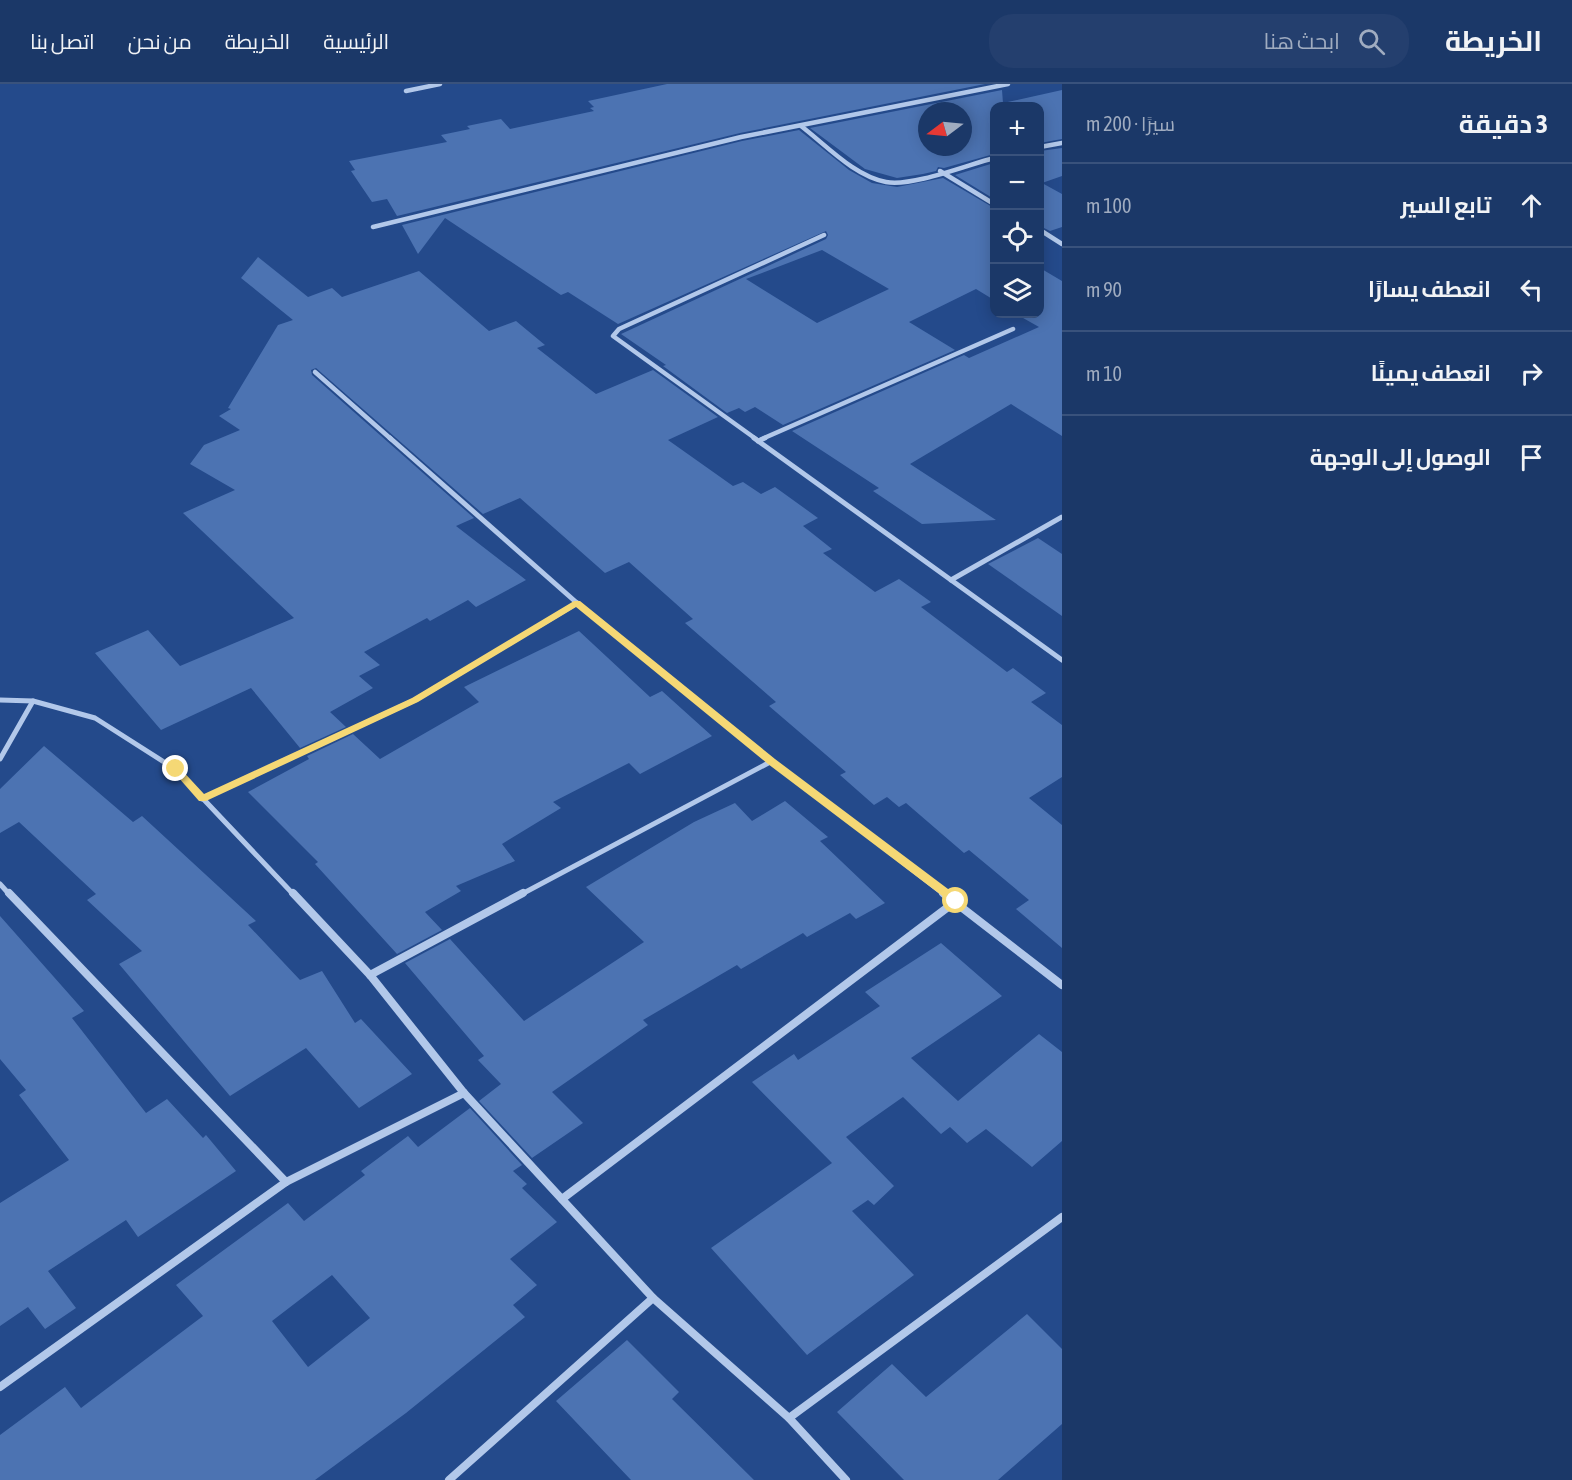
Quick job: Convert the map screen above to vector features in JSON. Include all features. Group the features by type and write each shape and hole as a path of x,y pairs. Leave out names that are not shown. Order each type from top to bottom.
{"street":[{"path":"406,92 440,84"},
{"path":"374,227 634,162 1008,84"},
{"path":"801,126 868,176 887,183 904,182 990,159"},
{"path":"1044,146 1062,142"},
{"path":"940,171 990,202"},
{"path":"1044,232 1062,243"},
{"path":"824,236 619,329 614,336 1062,660"},
{"path":"758,441 1013,329"},
{"path":"315,372 577,603 772,761 1062,985"},
{"path":"951,580 1062,517"},
{"path":"202,799 415,700 577,603"},
{"path":"0,700 33,700 95,718 176,769 370,975 464,1093 653,1298 789,1418 846,1480"},
{"path":"0,759 33,700"},
{"path":"370,975 772,761"},
{"path":"0,884 286,1182"},
{"path":"562,1200 956,901"},
{"path":"0,1387 286,1182 464,1093"},
{"path":"789,1418 1062,1217"},
{"path":"449,1480 653,1298"}],"building":[{"path":"667,84 985,84 740,133 397,216 387,199 372,202 351,171 355,170 349,161 447,142 441,135 470,129 467,126 501,119 510,129 594,111 590,108 594,107 588,101"},
{"path":"1002,90 1003,102 990,102 990,155 944,168 938,167 936,171 897,178 865,169 810,128 918,107 918,156 972,156 972,102 941,102"},
{"path":"1062,90 1062,139 1044,142 1044,102 1008,102"},
{"path":"799,130 849,170 872,183 897,187 943,178 990,206 990,298 976,289 909,322 955,350 783,425 755,407 745,412 739,408 727,413 663,366 666,365 621,334 826,239 828,235 826,231 618,324 568,292 561,295 445,218 418,254 402,225 742,141","holes":["822,250 889,289 817,323 746,279"]},
{"path":"1062,148 1062,176 1044,182 1044,156 1044,150"},
{"path":"990,164 990,197 955,175"},
{"path":"1044,184 1062,194 1062,227 1050,231 1044,228"},
{"path":"258,257 308,297 332,288 342,297 419,271 489,331 516,321 545,345 537,348 596,394 653,370 718,417 668,440 733,486 743,482 761,494 775,487 818,518 803,526 832,549 823,553 875,592 899,579 931,602 921,607 1007,672 1013,668 1046,693 1031,702 1062,725 1062,777 1029,798 1062,825 1062,948 1016,909 1029,900 969,850 964,853 906,803 899,807 887,797 874,805 840,775 846,772 769,706 776,702 685,623 693,619 629,562 605,573 520,498 483,514 316,368 311,370 312,375 474,518 456,526 526,580 476,607 468,600 430,621 427,618 364,652 380,665 359,676 373,688 330,712 346,727 300,748 251,688 161,730 95,653 148,630 180,666 294,618 183,513 235,490 190,464 204,445 240,430 219,416 231,409 228,408 278,325 293,320 241,278"},
{"path":"1044,270 1062,281 1062,436 1011,404 910,464 996,520 922,524 873,491 879,488 792,431 964,355 969,358 1039,327 1023,318 1044,318"},
{"path":"1038,538 1062,554 1062,616 988,564"},
{"path":"579,631 650,697 662,691 712,736 640,774 629,763 553,802 561,808 502,844 515,861 456,886 461,891 425,912 442,930 397,954 315,864 318,862 248,792 309,759 307,756 353,734 380,759 479,702 464,687"},
{"path":"44,746 133,822 142,816 256,921 248,925 300,980 322,971 355,1023 361,1019 412,1074 359,1108 306,1048 230,1096 119,964 142,951 87,900 96,894 19,822 0,833 0,789"},
{"path":"785,801 828,837 820,841 885,903 856,919 850,913 807,937 803,933 741,969 737,965 643,1020 648,1025 552,1092 583,1123 532,1158 479,1101 501,1084 478,1060 484,1056 405,963 450,939 524,1021 644,942 586,887 694,822 735,803 752,821"},
{"path":"0,916 84,1011 72,1018 146,1113 167,1099 203,1138 206,1135 236,1171 138,1237 126,1220 48,1271 76,1308 45,1329 28,1307 0,1326 0,1203 69,1160 19,1095 26,1090 0,1059"},
{"path":"941,943 1002,996 911,1058 958,1101 1039,1034 1062,1052 1062,1141 1032,1167 986,1129 967,1143 950,1127 941,1134 903,1097 846,1137 894,1186 874,1205 868,1200 852,1211 914,1275 807,1355 711,1248 832,1163 752,1082 794,1054 798,1060 880,1006 865,992"},
{"path":"470,1108 522,1165 513,1171 527,1184 522,1188 557,1222 510,1259 537,1285 513,1305 525,1317 406,1413 315,1480 0,1480 0,1435 65,1387 81,1408 203,1316 176,1285 288,1203 304,1221 365,1175 361,1171 408,1136 418,1147","holes":["332,1275 370,1318 308,1367 272,1321"]},
{"path":"1027,1314 1062,1349 1062,1424 998,1480 904,1480 837,1412 892,1364 926,1397"},
{"path":"627,1340 679,1392 672,1399 754,1480 631,1480 556,1401"}],"route":[{"path":"176,769 202,799 415,700 577,603 772,761 956,901"}]}
